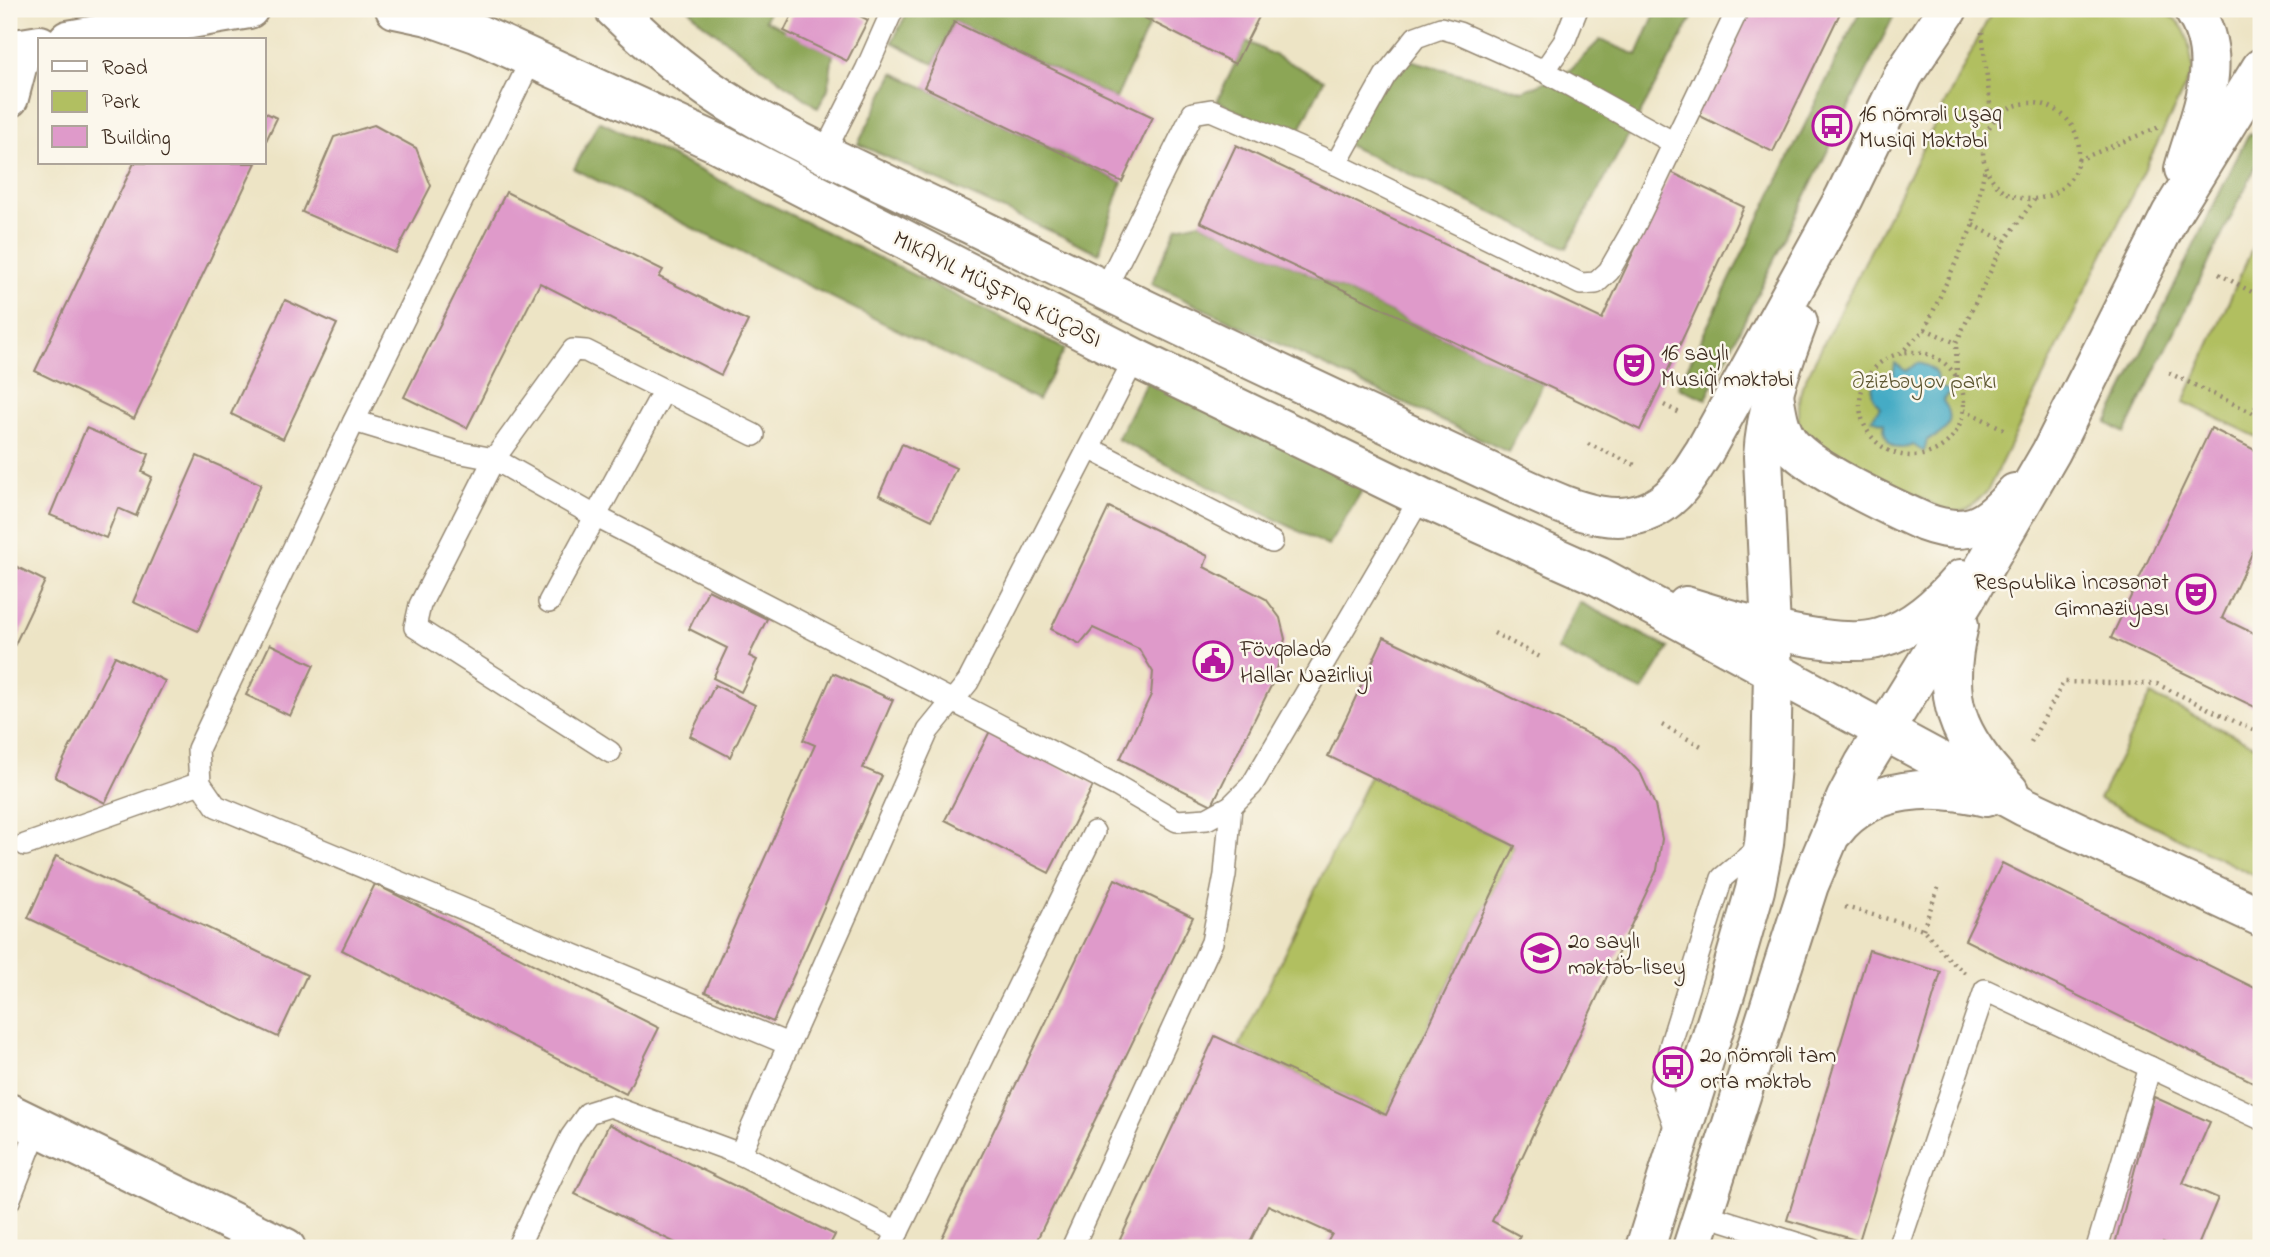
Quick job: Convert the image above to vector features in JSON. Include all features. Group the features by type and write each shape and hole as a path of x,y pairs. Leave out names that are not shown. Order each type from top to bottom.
{"main road":[{"path":"80,38 249,9"},
{"path":"395,9 428,16 476,33 717,143 1135,358 1422,497 1598,576 2025,807 2261,917"},
{"path":"614,9 684,71 737,107 824,153 1104,290 1520,486 1590,514 1613,518 1652,510 1668,499 1683,483 1716,432 1844,198 1937,9"},
{"path":"1904,74 1948,9"},
{"path":"2171,215 2210,72 2209,42 2193,11"},
{"path":"9,98 24,48"},
{"path":"1698,1231 1809,884 1846,798 2051,452 2171,215 2261,68"},
{"path":"1645,1248 1727,988 1755,890 1764,844 1772,766 1773,672 1763,457 1767,412 1773,388 1844,198"},
{"path":"1773,388 1777,417 1783,432 1801,454 1817,466 1905,513 1942,529 1958,530 1978,526 1994,515 2051,452"},
{"path":"1598,576 1729,620 1825,639 1856,642 1878,639 1900,631 1924,616 1947,596 2012,520"},
{"path":"1965,600 1952,654 1950,678 1954,704 1966,736 1987,769 2025,807"},
{"path":"1827,840 1847,817 1863,806 1881,797 1902,792 1956,791 2025,807"},
{"path":"23,1120 286,1248"}],"lane":[{"path":"824,153 866,70 892,9"},
{"path":"1544,71 1564,42 1577,9"},
{"path":"1104,290 1193,113 1211,110 1336,164 1581,285 1596,283 1609,271 1633,229 1738,9"},
{"path":"1336,164 1385,76 1416,37 1441,28 1459,33 1544,71 1674,143"},
{"path":"532,58 354,421 198,749 200,783 216,806 788,1044"},
{"path":"610,752 415,627 420,605 494,459 573,351 586,351 754,435"},
{"path":"740,1154 928,731 968,682 1135,358"},
{"path":"549,602 664,390"},
{"path":"354,421 457,452 494,459 595,516 1117,786 1177,821 1208,819 1231,806 1252,785 1422,497"},
{"path":"1089,448 1272,542"},
{"path":"24,845 200,783"},
{"path":"1072,1248 1212,942 1226,875 1231,806"},
{"path":"517,1248 571,1137 588,1113 610,1106 740,1154 894,1240 1094,832"},
{"path":"1898,1248 1985,990 2261,1119"},
{"path":"2097,1248 2150,1067"},
{"path":"9,1201 23,1120"},
{"path":"1698,1231 1812,1248"}],"path":[{"path":"1982,32 1993,122"},
{"path":"2035,103 2050,107 2064,116 2074,129 2079,144 2073,175 2063,188 2034,200 2018,198 1993,181 1983,152 1985,136 1993,122 2004,111 2019,104 2035,103"},
{"path":"2078,160 2168,124"},
{"path":"1900,354 1932,356 1946,365 1957,378 1963,393 1964,410 1959,427 1949,442 1934,452 1917,456 1899,455 1883,448 1872,437 1863,420 1860,403 1863,387 1872,372 1900,354 1925,329 1973,225 1986,167"},
{"path":"1957,378 1956,343 2005,241 2034,200"},
{"path":"1973,225 2005,241"},
{"path":"2219,274 2261,297"},
{"path":"1925,329 1956,343"},
{"path":"2169,373 2253,412 2261,395"},
{"path":"1964,410 2008,431"},
{"path":"1588,444 1635,465"},
{"path":"1494,633 1540,657"},
{"path":"2031,742 2064,682 2157,684 2261,734"},
{"path":"1662,725 1705,748"},
{"path":"1923,929 1940,883"},
{"path":"1844,908 1923,929 1949,960 1985,990"}],"green space":[{"path":"689,9 769,9 765,20 833,54 828,89 818,108 701,22"},
{"path":"909,9 1127,9 1151,21 1116,99 954,22 934,64 892,42"},
{"path":"1657,9 1697,9 1567,248 1341,142 1395,56 1523,91 1568,72 1600,40 1637,55"},
{"path":"1861,9 1897,9 1706,399 1678,387"},
{"name":"Əzizbəyov parkı","path":"1993,9 2160,9 2177,21 2186,34 2193,70 1987,492 1966,510 1952,513 1818,450 1801,430 1798,404 1802,386"},
{"path":"1246,41 1324,80 1295,140 1217,101"},
{"path":"894,73 1122,182 1099,253 858,144"},
{"path":"599,121 1065,349 1038,400 574,169"},
{"path":"2249,133 2261,139 2261,156 2125,433 2107,423"},
{"path":"1200,222 1543,384 1508,452 1151,284 1177,227"},
{"path":"2261,229 2261,439 2184,402"},
{"path":"1148,379 1366,484 1328,546 1117,439"},
{"path":"1579,602 1669,648 1642,691 1557,650"},
{"path":"2151,695 2261,748 2261,879 2099,799"},
{"path":"1370,776 1515,846 1386,1115 1239,1047"}],"water":[{"path":"1895,363 1906,371 1917,363 1927,366 1936,374 1939,387 1951,391 1943,401 1949,414 1948,425 1940,434 1927,440 1924,452 1913,445 1901,448 1891,444 1884,423 1872,419 1880,407 1873,395 1873,386 1880,379 1893,376"}],"building":[{"path":"795,9 846,9 868,20 847,61 784,31"},
{"path":"1127,9 1263,9 1235,64"},
{"path":"1741,9 1842,9 1773,152 1690,111"},
{"path":"954,22 1153,117 1122,182 924,87"},
{"path":"266,113 277,118 266,141"},
{"path":"374,125 416,148 431,186 396,253 302,212 334,137"},
{"path":"1236,145 1602,319 1671,172 1744,207 1640,430 1200,222"},
{"path":"134,164 256,164 134,419 35,371"},
{"path":"506,192 663,270 659,277 748,321 721,375 540,283 467,428 404,397"},
{"path":"285,300 337,324 283,439 231,414"},
{"path":"86,428 149,454 142,472 152,477 136,516 118,508 106,538 50,515"},
{"path":"2211,428 2261,453 2261,534 2222,618 2261,637 2261,710 2111,638"},
{"path":"902,444 956,468 932,520 879,495"},
{"path":"197,456 261,484 198,631 133,602"},
{"name":"Fövqəladə Hallar Nazirliyi","path":"1109,507 1208,556 1204,567 1266,599 1280,618 1285,639 1274,680 1212,805 1120,759 1151,695 1153,672 1139,649 1093,628 1080,644 1051,629"},
{"path":"9,563 45,581 9,657"},
{"path":"708,590 767,619 749,656 757,660 741,692 713,678 727,648 689,629"},
{"name":"20 saylı məktəb-lisey","path":"1384,637 1616,747 1641,774 1655,805 1662,839 1657,870 1492,1221 1520,1236 1515,1248 1324,1248 1332,1234 1268,1205 1247,1248 1116,1248 1215,1036 1386,1115 1515,846 1328,756"},
{"path":"270,644 314,665 290,716 246,695"},
{"path":"115,656 165,681 105,803 55,777"},
{"path":"833,673 893,700 863,768 882,776 773,1022 705,992 815,745 803,740"},
{"path":"715,685 755,705 730,757 690,736"},
{"path":"990,731 1094,784 1049,873 945,820"},
{"path":"56,856 307,975 278,1037 28,918"},
{"path":"2002,863 2261,991 2261,1086 1965,940"},
{"path":"1115,879 1193,917 1033,1248 937,1248"},
{"path":"375,884 659,1028 626,1094 342,950"},
{"path":"1869,950 1941,972 1859,1241 1787,1220"},
{"path":"2154,1097 2210,1122 2183,1183 2218,1198 2197,1248 2177,1248 2163,1242 2160,1248 2114,1248"},
{"path":"609,1124 835,1235 828,1248 686,1248 575,1194"}],"place":[{"name":"16 nömrəli Uşaq Musiqi Məktəbi","path":"1832,126"},
{"name":"16 saylı Musiqi məktəbi","path":"1634,365"},
{"name":"Respublika İncəsənət Gimnaziyası","path":"2196,594"},
{"name":"Fövqəladə Hallar Nazirliyi","path":"1213,661"},
{"name":"20 saylı məktəb-lisey","path":"1541,953"},
{"name":"20 nömrəli tam orta məktəb","path":"1673,1067"}]}
